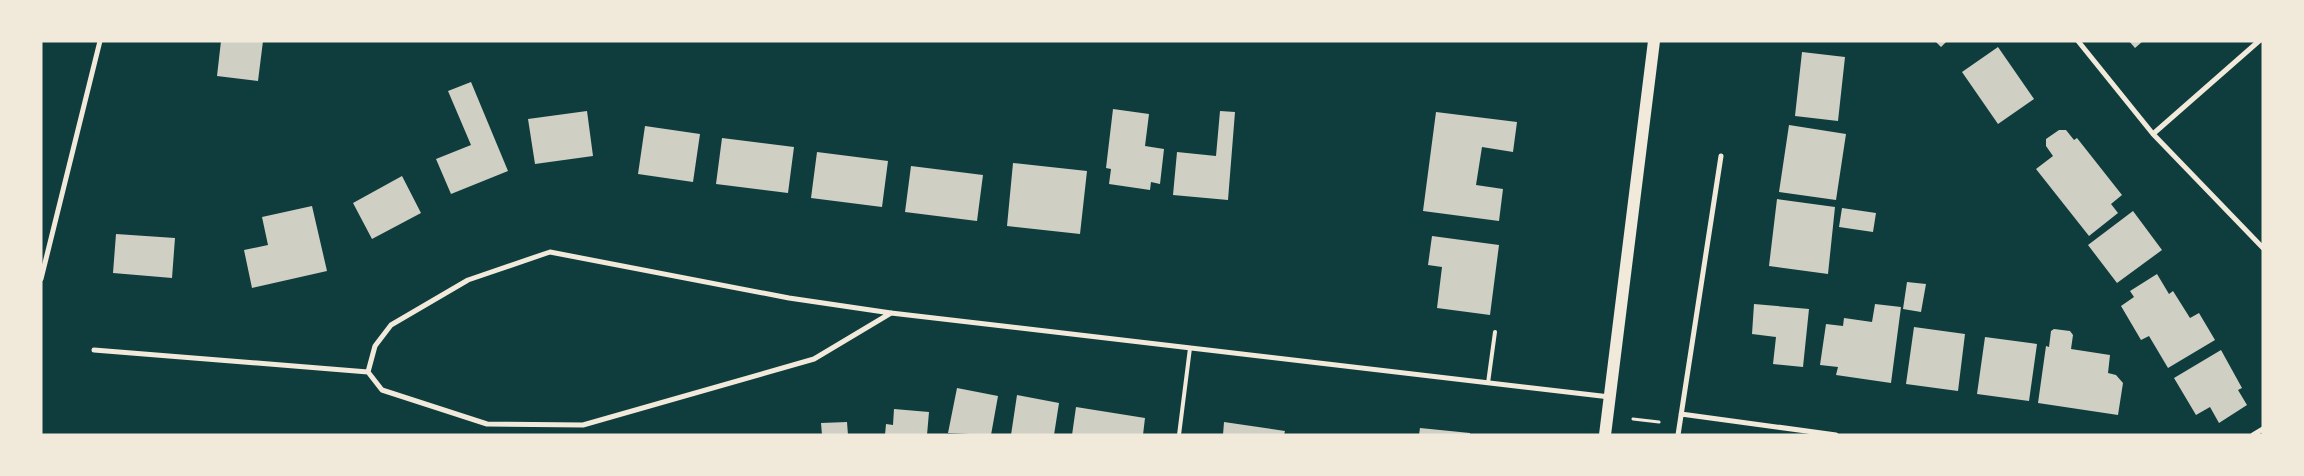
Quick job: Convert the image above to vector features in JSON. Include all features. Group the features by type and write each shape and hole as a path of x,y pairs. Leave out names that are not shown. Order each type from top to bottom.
{"main road":[{"path":"1606,435 1654,41"}],"street":[{"path":"41,279 100,41"},
{"path":"2078,41 2153,134 2263,248"},
{"path":"2153,134 2259,41"},
{"path":"1678,435 1721,156"},
{"path":"368,372 375,346 391,325 468,280 550,252 789,298 891,313 1611,397"},
{"path":"94,350 368,372 382,390 488,424 583,425 814,358 891,313"},
{"path":"1681,414 1836,435"},
{"path":"2253,435 2263,429"}],"lane":[{"path":"1488,383 1495,332"},
{"path":"1179,435 1190,348"}],"path":[{"path":"1611,397 1628,418 1658,423 1681,414"}],"building":[{"path":"221,41 263,41 258,81 217,76"},
{"path":"1935,41 1947,41 1941,47"},
{"path":"2129,41 2143,41 2135,48"},
{"path":"1998,47 2034,99 1998,124 1962,72"},
{"path":"1802,52 1845,57 1838,121 1795,116"},
{"path":"471,82 508,171 451,194 436,159 471,145 448,91"},
{"path":"1113,109 1149,114 1145,146 1164,149 1160,184 1151,182 1150,190 1109,184 1111,169 1106,168"},
{"path":"587,111 593,156 535,164 528,119"},
{"path":"1220,111 1235,112 1228,200 1173,195 1177,152 1216,156"},
{"path":"1436,112 1517,122 1513,152 1482,147 1476,185 1503,189 1499,221 1423,211"},
{"path":"1789,125 1846,134 1836,200 1779,192"},
{"path":"645,126 700,134 693,182 638,174"},
{"path":"2059,130 2066,130 2074,140 2077,138 2122,195 2111,204 2118,213 2089,236 2036,169 2053,156 2046,146 2046,139"},
{"path":"722,138 794,147 788,193 716,184"},
{"path":"817,152 888,161 882,207 811,198"},
{"path":"1013,163 1087,171 1080,234 1007,226"},
{"path":"911,166 983,175 977,221 905,212"},
{"path":"402,176 421,213 372,239 353,203"},
{"path":"1777,199 1835,207 1828,274 1769,266"},
{"path":"312,206 327,271 252,288 244,250 268,245 262,217"},
{"path":"1842,208 1876,213 1873,232 1839,227"},
{"path":"2133,211 2162,250 2117,283 2088,245"},
{"path":"116,234 175,238 172,278 113,273"},
{"path":"1432,236 1499,245 1490,315 1437,308 1442,267 1428,265"},
{"path":"2157,274 2169,294 2173,291 2190,318 2199,313 2215,340 2168,368 2149,336 2141,340 2121,306 2134,297 2130,291"},
{"path":"1907,282 1926,284 1921,312 1903,309"},
{"path":"1754,304 1809,309 1803,367 1773,364 1776,337 1752,334"},
{"path":"1875,304 1901,307 1891,383 1836,375 1838,367 1820,365 1826,324 1843,326 1844,318 1872,322"},
{"path":"1914,327 1965,334 1958,391 1906,384"},
{"path":"2054,329 2070,331 2073,335 2071,349 2110,355 2108,373 2116,375 2123,383 2118,415 2038,403 2046,346 2049,347 2051,331"},
{"path":"1985,337 2037,344 2029,401 1977,394"},
{"path":"2221,350 2242,388 2238,390 2247,405 2219,423 2210,407 2196,415 2174,378"},
{"path":"957,388 998,396 991,435 948,433"},
{"path":"1017,395 1059,403 1054,435 1011,435"},
{"path":"1076,407 1145,418 1143,435 1072,435"},
{"path":"894,409 929,412 927,435 885,435 886,424 893,425"},
{"path":"847,422 848,435 822,435 821,423"},
{"path":"1224,422 1285,431 1284,435 1223,435"},
{"path":"1420,428 1470,433 1470,435 1419,435"}]}
